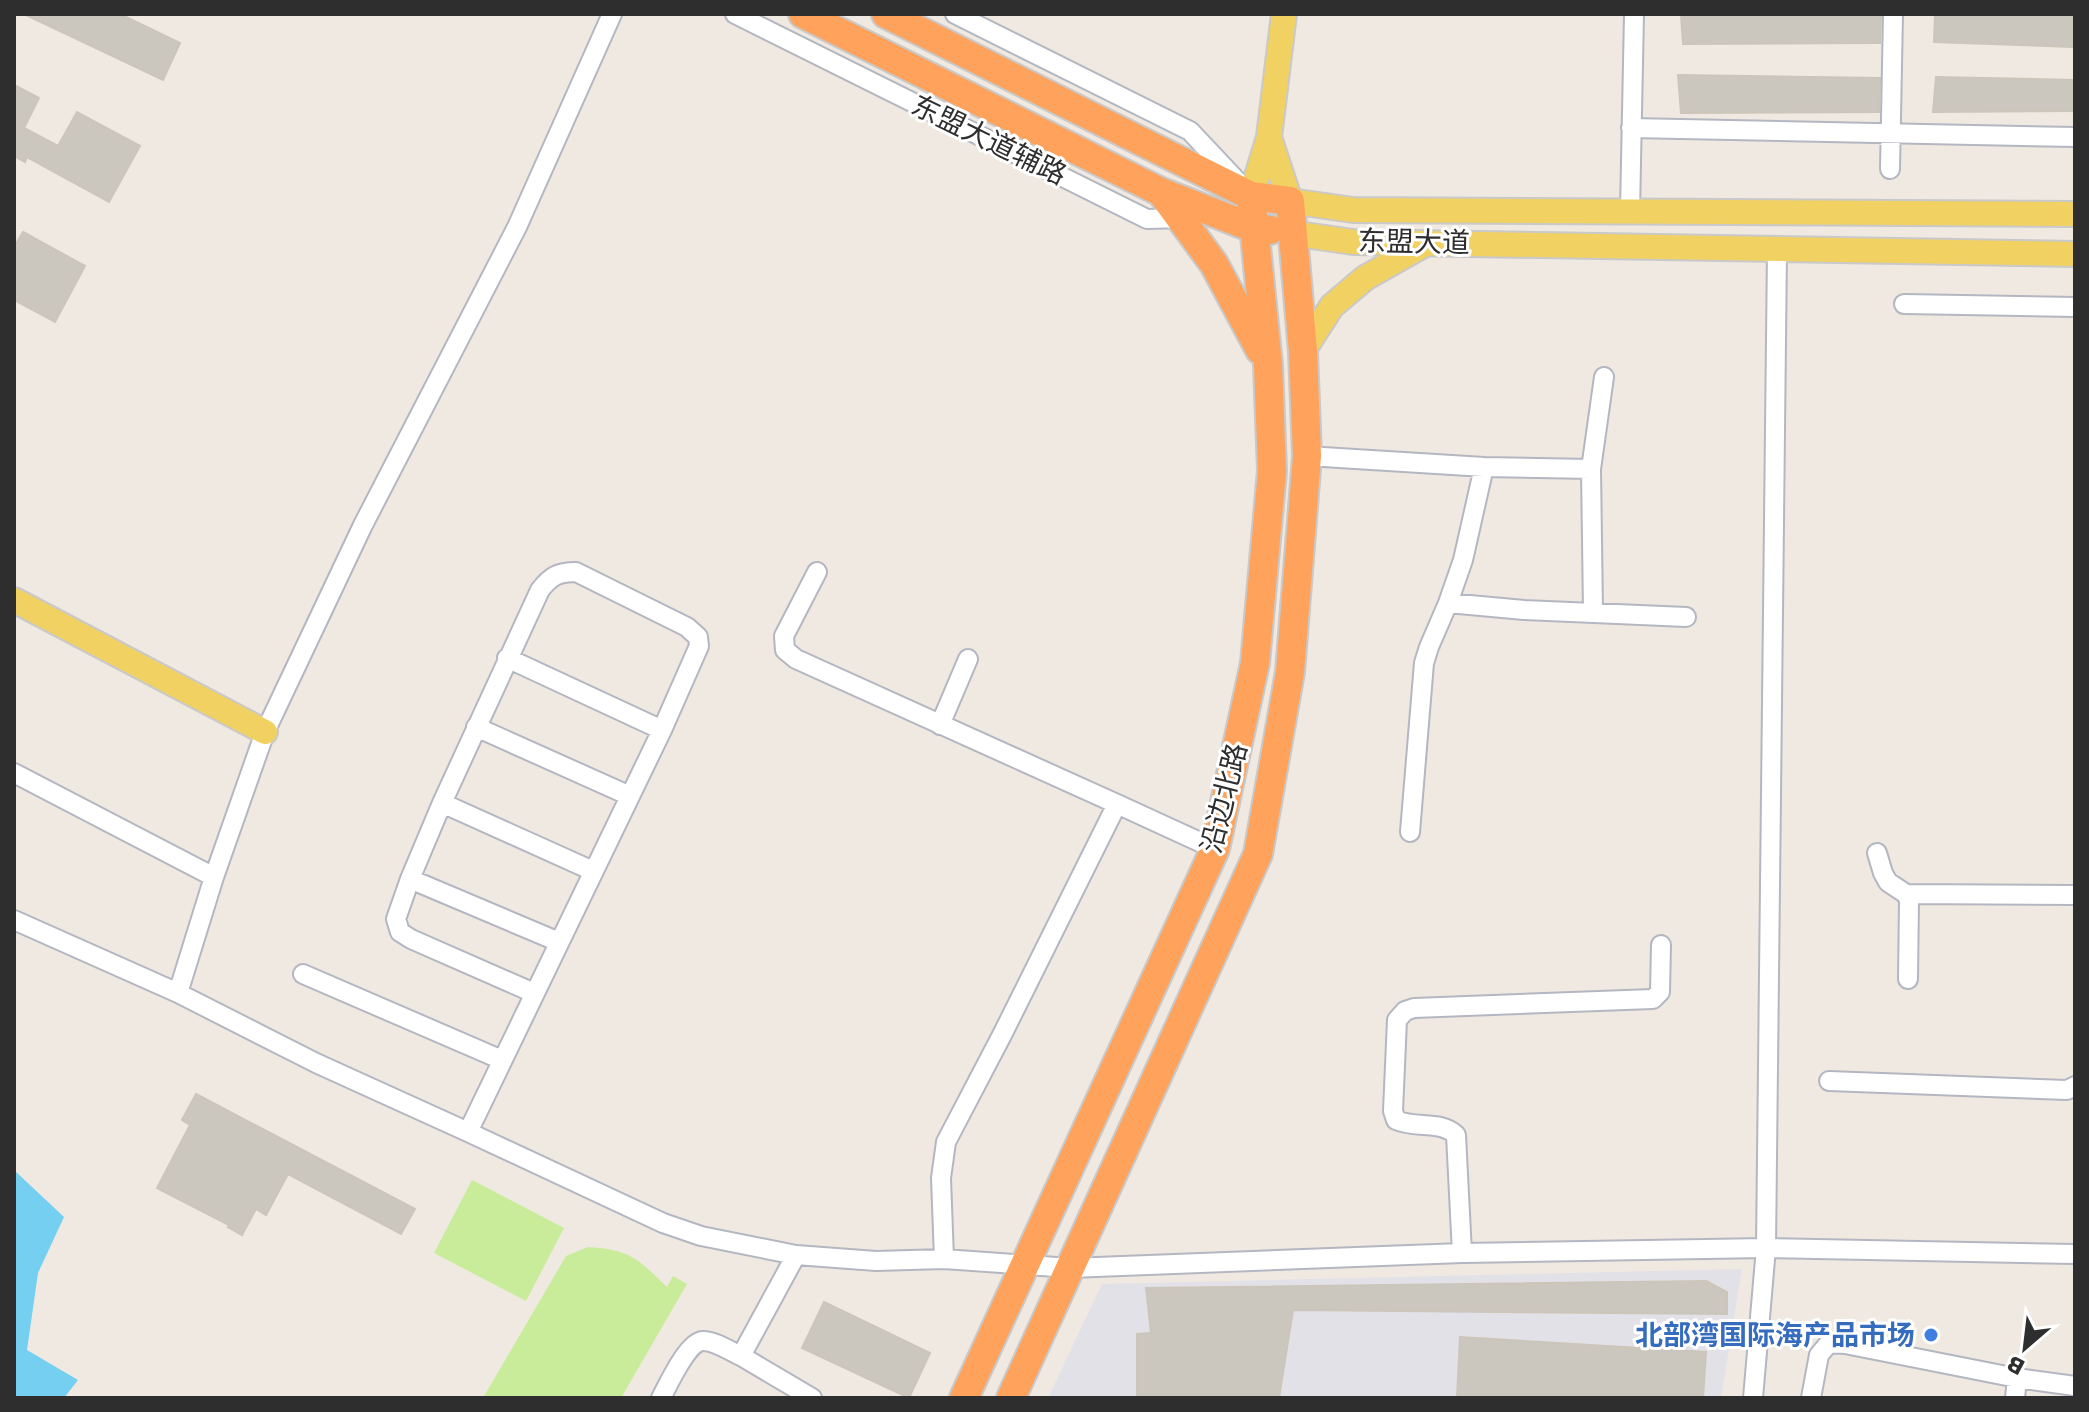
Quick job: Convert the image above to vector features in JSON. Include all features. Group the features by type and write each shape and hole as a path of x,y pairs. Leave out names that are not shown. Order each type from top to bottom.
{"highway":[{"name":"东盟大道","path":"803,14 1161,192 1253,228 1291,233"},
{"name":"东盟大道","path":"886,14 1251,196 1290,201"},
{"path":"1161,192 1214,264 1268,365"},
{"name":"沿边北路","path":"964,1398 1215,849 1255,663 1272,471 1268,365 1251,196"},
{"name":"沿边北路","path":"1011,1398 1258,854 1290,672 1307,456 1303,351 1290,201"}],"main road":[{"path":"1251,196 1269,137 1284,14"},
{"path":"1269,137 1290,201"},
{"name":"东盟大道","path":"1290,201 1353,210 2075,214"},
{"name":"东盟大道","path":"1291,233 1353,242 2075,254"},
{"path":"1303,351 1332,306 1365,278 1427,243"},
{"path":"14,600 265,732"}],"street":[{"path":"178,993 214,877 265,732 363,525 517,227 612,14"},
{"name":"东盟大道辅路","path":"735,14 1147,219 1178,217 1253,228"},
{"path":"955,14 1190,131 1251,196"},
{"path":"1630,211 1634,14"},
{"path":"1890,169 1893,14"},
{"path":"1631,128 2075,137"},
{"path":"1753,1398 1766,1248 1777,249"},
{"path":"1904,304 2075,307"},
{"path":"1593,611 1591,469 1604,377"},
{"path":"1307,456 1484,467 1591,469"},
{"path":"1410,832 1424,663 1463,560 1484,467"},
{"path":"468,1132 662,730 699,646 698,637 687,627 576,572 560,572 549,577 540,590 442,803 396,919 400,932 411,939 534,993"},
{"path":"817,572 784,636 785,650 796,659 1215,849"},
{"path":"1448,603 1524,610 1686,617"},
{"path":"507,658 662,730"},
{"path":"940,725 968,659"},
{"path":"476,727 630,796"},
{"path":"14,773 214,877"},
{"path":"442,803 593,871"},
{"path":"944,1259 941,1178 946,1142 1117,804"},
{"path":"1877,853 1888,882 1906,894 1909,900 1908,979"},
{"path":"410,879 559,942"},
{"path":"1906,894 2075,895"},
{"path":"14,920 178,993 316,1063 663,1223 701,1236 796,1255 876,1261 944,1259 1070,1268 1462,1253 1766,1248 2075,1254"},
{"path":"1462,1253 1456,1135 1439,1126 1407,1125 1396,1120 1393,1111 1397,1020 1405,1011 1414,1008 1653,999 1660,992 1661,945"},
{"path":"303,974 502,1060"},
{"path":"1829,1081 2067,1090 2075,1086"},
{"path":"741,1356 796,1255"},
{"path":"661,1398 685,1355 695,1343 703,1341 741,1356 812,1398"},
{"path":"1811,1398 1819,1355 1829,1343 2075,1386"},
{"path":"2015,1398 2017,1378"}],"shaded area":[{"path":"1742,1269 1721,1398 1048,1398 1102,1284"}],"green space":[{"path":"472,1180 564,1228 526,1301 434,1253"},
{"path":"588,1247 614,1250 632,1257 667,1287 673,1276 687,1284 621,1398 483,1398 566,1256"}],"water":[{"path":"14,1170 64,1217 38,1273 27,1350 78,1380 64,1398 14,1398"}],"building":[{"path":"24,14 120,14 180,43 163,80"},
{"path":"1681,14 1881,14 1880,43 1683,44"},
{"path":"1935,14 2073,14 2072,47 1934,42"},
{"path":"1678,75 1880,78 1879,112 1681,113"},
{"path":"1936,77 2075,80 2075,111 1933,112"},
{"path":"14,85 39,98 24,128 58,146 77,112 140,146 109,202 27,157 25,162 14,156"},
{"path":"23,232 85,266 55,322 14,300 14,247"},
{"path":"196,1094 415,1209 401,1234 288,1174 266,1215 256,1209 242,1235 229,1225 157,1188 190,1125 182,1120"},
{"path":"1706,1281 1727,1292 1727,1314 1293,1310 1279,1398 1137,1398 1137,1334 1151,1333 1146,1288"},
{"path":"824,1302 930,1353 909,1398 802,1348"},
{"path":"1460,1337 1706,1352 1703,1398 1457,1398"}],"place":[{"name":"北部湾国际海产品市场","path":"1931,1335"}]}
